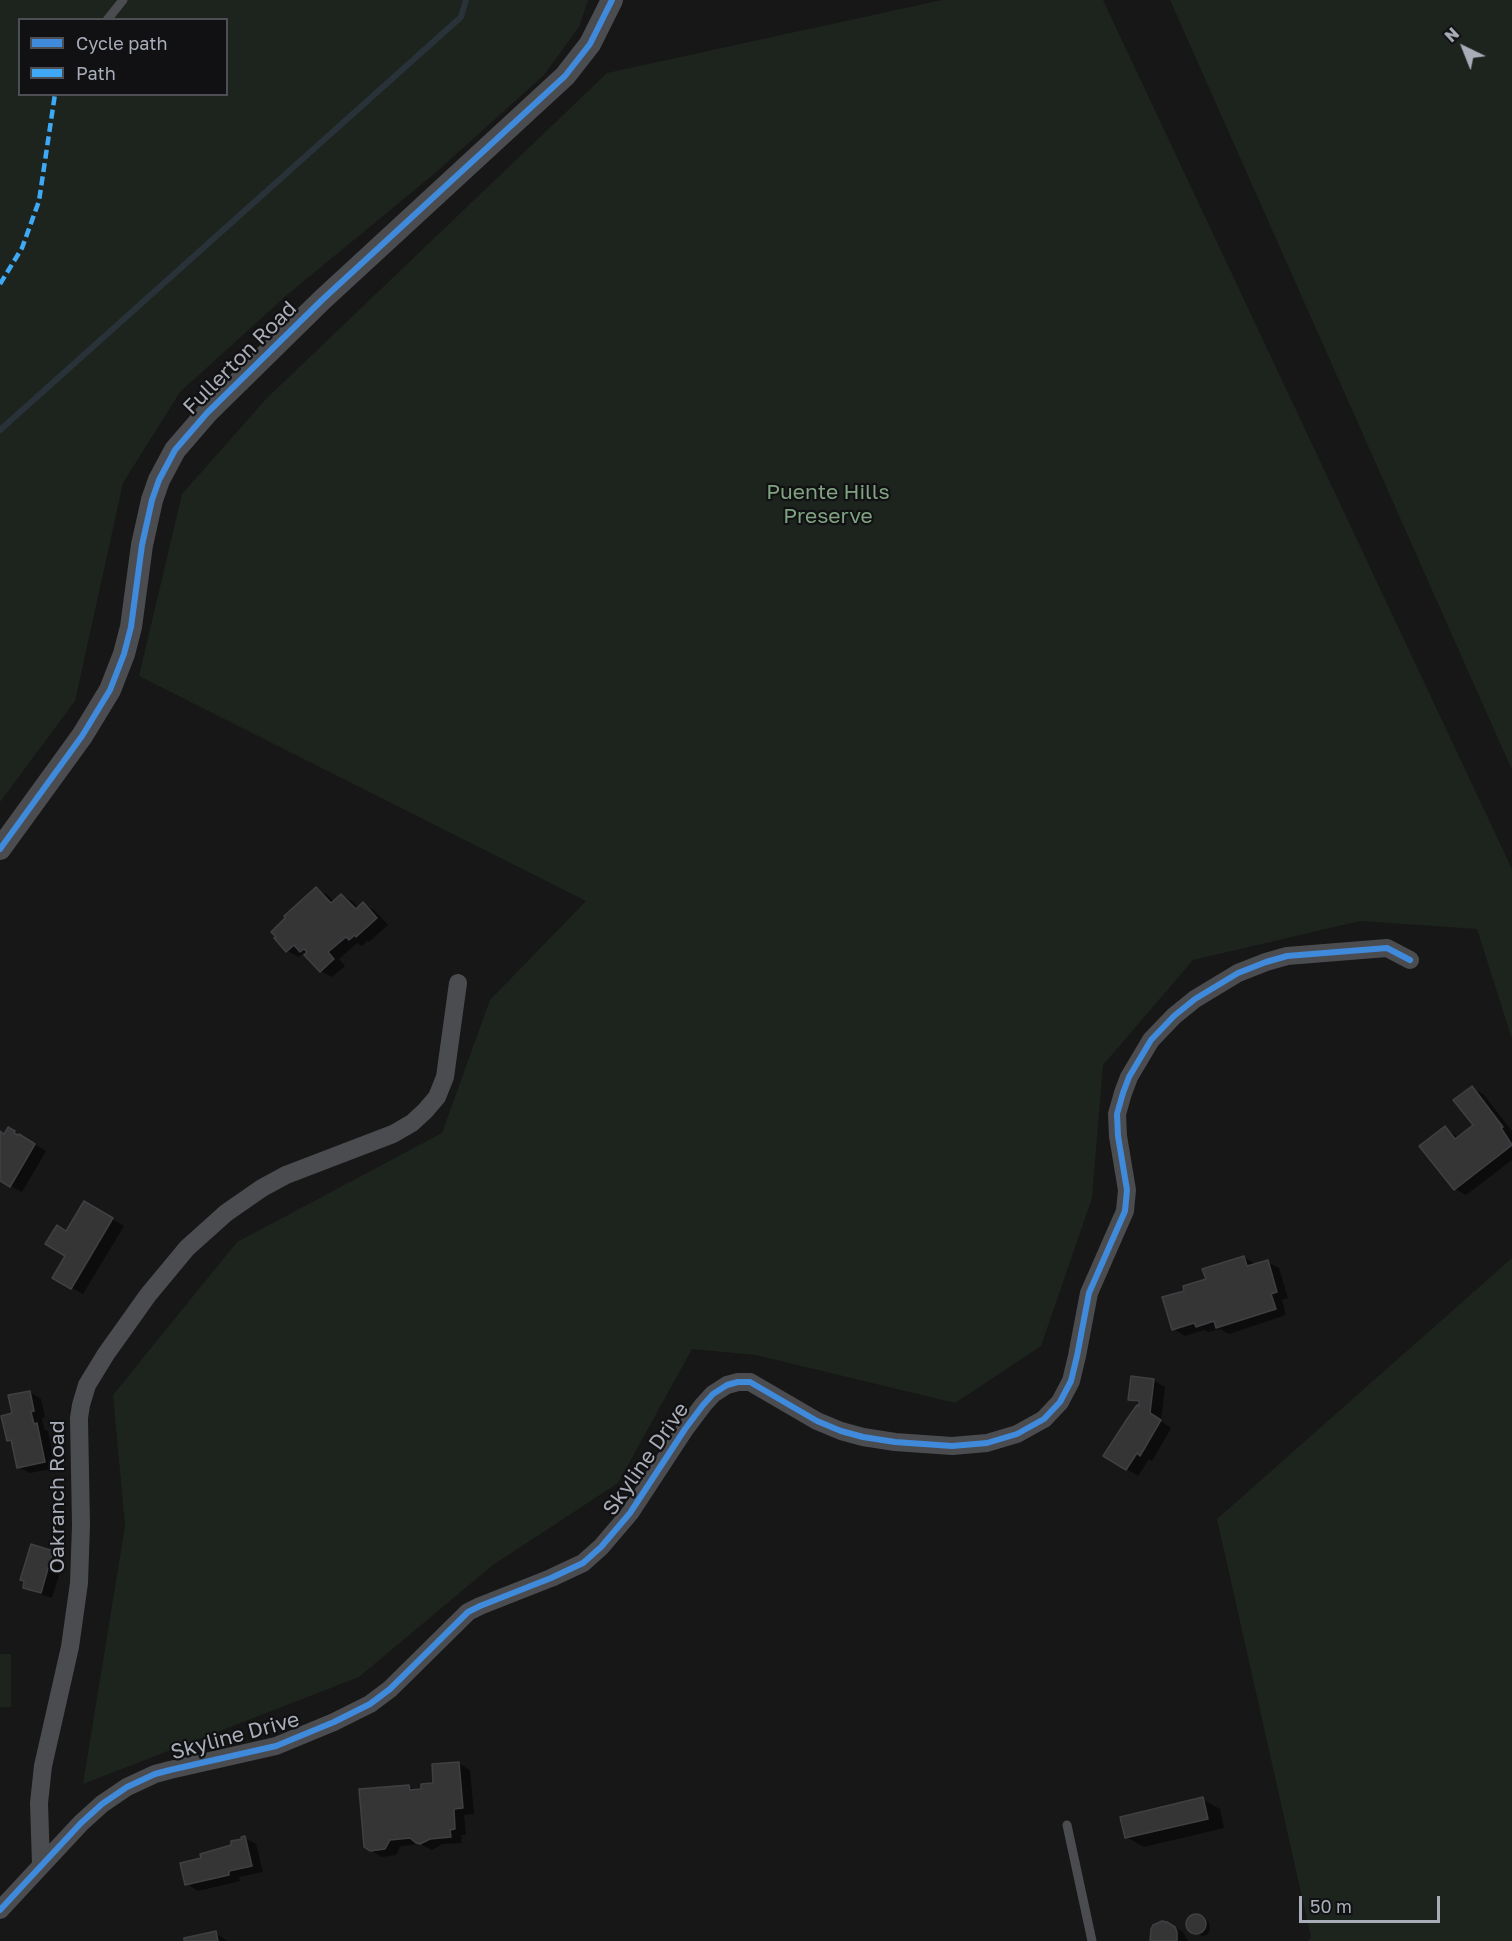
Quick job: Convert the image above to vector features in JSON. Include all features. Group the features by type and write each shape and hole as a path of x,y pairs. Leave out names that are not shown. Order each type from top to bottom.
{"street":[{"name":"Fullerton Road","path":"0,849 82,736 110,690 124,654 131,627 142,545 152,500 159,480 175,450 197,423 308,314 560,80 584,54 612,0"},
{"name":"Skyline Drive","path":"0,1910 41,1864 92,1813 127,1787 155,1774 263,1750 340,1720 390,1689 468,1612 583,1563 601,1547 630,1513 703,1405 713,1394 727,1385 750,1382 817,1421 841,1431 895,1442 952,1446 978,1444 1007,1438 1037,1423 1055,1408 1071,1382 1089,1293 1122,1220 1127,1196 1118,1136 1118,1108 1133,1069 1151,1040 1174,1016 1199,996 1238,973 1272,960 1287,956 1387,948 1410,960"},
{"name":"Oakranch Road","path":"41,1864 39,1803 43,1766 70,1647 79,1583 81,1525 79,1418 87,1385 105,1354 148,1295 187,1248 226,1213 262,1188 286,1175 393,1134 425,1112 442,1088 458,983"}],"lane":[{"path":"109,18 123,0"},
{"path":"1067,1824 1092,1941"}],"green space":[{"path":"0,0 588,0 579,27 544,75 434,174 287,295 180,392 123,483 75,701 0,802"},
{"name":"Puente Hills Preserve","path":"942,0 1103,0 1512,869 1512,1039 1477,929 1360,921 1193,960 1103,1065 1092,1198 1041,1346 955,1403 756,1355 692,1349 618,1483 493,1565 359,1677 83,1784 125,1526 113,1395 237,1242 442,1133 490,1000 586,901 139,676 182,494 267,398 607,73"},
{"path":"1170,0 1512,0 1512,770"},
{"path":"1512,1258 1512,1941 1308,1941 1311,1937 1217,1519"},
{"path":"0,1654 11,1654 11,1707 0,1707"}],"building":[{"path":"316,887 331,903 341,894 356,909 363,902 377,918 356,937 355,935 349,940 346,937 328,952 334,959 320,972 304,955 307,952 304,949 300,952 294,945 286,952 271,932 285,918 284,916"},
{"path":"1472,1086 1503,1127 1501,1128 1512,1145 1454,1190 1419,1146 1445,1126 1455,1139 1473,1125 1453,1100"},
{"path":"8,1127 15,1131 14,1133 35,1144 10,1187 0,1181 0,1131 4,1134"},
{"path":"84,1201 113,1218 71,1289 52,1278 65,1256 45,1244 57,1225 66,1231"},
{"path":"1244,1256 1247,1266 1268,1260 1277,1292 1271,1294 1276,1309 1216,1328 1214,1321 1196,1327 1194,1323 1172,1330 1162,1297 1184,1291 1183,1286 1206,1279 1202,1269"},
{"path":"1131,1376 1154,1379 1150,1413 1161,1420 1140,1456 1137,1453 1126,1470 1103,1456 1137,1405 1139,1406 1139,1401 1128,1400"},
{"path":"30,1391 34,1411 31,1412 34,1424 37,1423 45,1462 17,1468 11,1440 7,1441 1,1416 12,1413 8,1395"},
{"path":"31,1544 53,1551 41,1593 23,1588 24,1581 20,1580"},
{"path":"459,1762 463,1808 454,1809 455,1829 450,1830 451,1837 430,1839 420,1844 410,1838 390,1840 385,1849 370,1851 364,1847 359,1789 409,1785 410,1790 421,1789 421,1784 433,1783 432,1764"},
{"path":"1203,1797 1208,1819 1125,1838 1120,1817"},
{"path":"245,1836 252,1866 229,1871 229,1875 185,1885 180,1863 201,1858 200,1854 231,1845 231,1841 242,1839 241,1837"},
{"path":"1192,1914 1200,1914 1206,1920 1206,1928 1200,1934 1192,1934 1186,1928 1186,1920"},
{"path":"1162,1921 1175,1927 1177,1941 1150,1941 1153,1925"},
{"path":"216,1931 218,1941 184,1941 184,1938"}],"waterway":[{"path":"0,430 461,17 466,0"}],"marked path":[{"path":"0,284 22,248 39,201 55,96"}],"cycle path":[{"path":"0,849 82,736 110,690 124,654 131,627 142,545 152,500 159,480 175,450 207,413 322,300 565,76 590,44 612,0"},
{"path":"0,1910 81,1823 102,1804 127,1787 155,1774 276,1746 334,1722 370,1704 390,1689 468,1612 583,1563 601,1547 630,1513 703,1405 713,1394 727,1385 750,1382 817,1421 841,1431 895,1442 952,1446 987,1443 1017,1434 1044,1419 1060,1402 1071,1381 1089,1293 1125,1211 1127,1190 1118,1136 1117,1114 1129,1077 1151,1040 1174,1016 1195,999 1238,973 1266,962 1287,956 1387,948 1410,960"}]}
